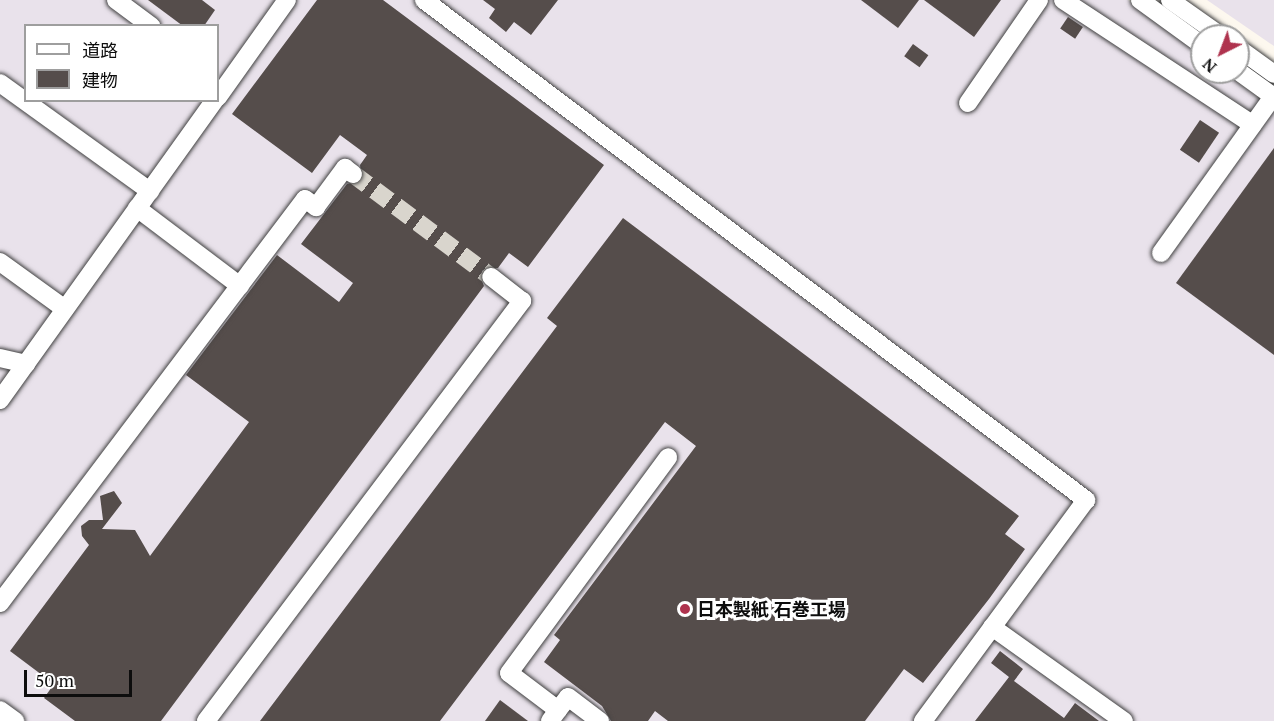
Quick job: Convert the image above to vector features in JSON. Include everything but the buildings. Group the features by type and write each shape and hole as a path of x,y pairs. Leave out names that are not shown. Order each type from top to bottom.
{"street":[{"path":"116,0 148,24"},
{"path":"424,0 1086,500 923,721"},
{"path":"968,103 1039,0"},
{"path":"1063,0 1252,125"},
{"path":"1140,0 1190,36"},
{"path":"1170,0 1204,24"},
{"path":"223,78 280,2"},
{"path":"1250,57 1274,74"},
{"path":"1161,253 1274,96 1250,79"},
{"path":"0,83 24,100"},
{"path":"26,102 150,191"},
{"path":"0,400 214,102"},
{"path":"0,603 305,199 316,207 345,168 353,174"},
{"path":"137,208 240,286"},
{"path":"0,262 65,309"},
{"path":"206,721 522,301 491,277"},
{"path":"0,358 26,364"},
{"path":"600,721 568,697 554,716 509,674 668,458"},
{"path":"993,627 1124,721"},
{"path":"0,710 15,721"}],"shaded area":[{"path":"0,0 1128,0 1190,46 1190,84 1240,84 1274,109 1274,721 0,721"},
{"path":"1207,0 1274,0 1274,46 1250,30 1250,24 1242,24"}],"tunnel":[{"path":"353,174 491,277"}],"place":[{"name":"日本製紙 石巻工場","path":"685,609"}]}
